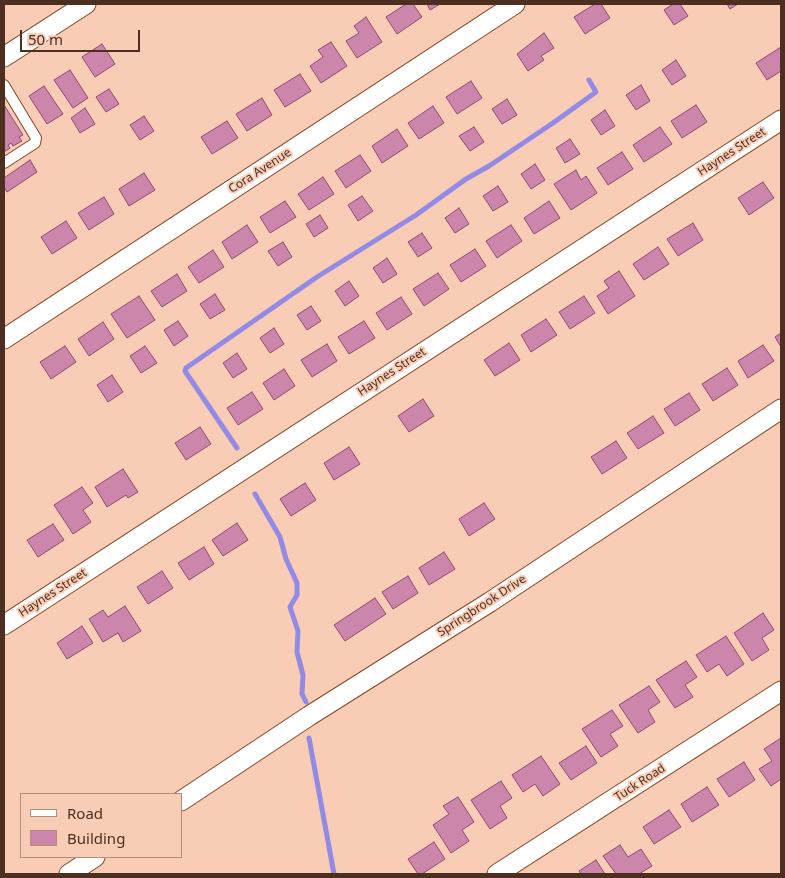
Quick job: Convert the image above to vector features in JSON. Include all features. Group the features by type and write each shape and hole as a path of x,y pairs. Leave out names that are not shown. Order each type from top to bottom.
{"street":[{"path":"4,57 86,4"},
{"name":"Cora Avenue","path":"4,338 515,4"},
{"name":"Haynes Street","path":"4,625 781,120"},
{"name":"Springbrook Drive","path":"182,800 333,700 490,602 781,409"},
{"name":"Tuck Road","path":"498,874 781,691"},
{"path":"69,874 93,858"}],"lane":[{"path":"4,85 36,138 35,143 4,164"}],"building":[{"path":"406,4 413,4 422,17 397,34 386,17"},
{"path":"427,4 440,4 430,10"},
{"path":"595,4 601,4 610,18 585,34 574,17"},
{"path":"673,4 680,4 688,16 674,25 664,10"},
{"path":"727,4 738,4 730,9"},
{"path":"366,17 382,42 357,58 346,41 359,33 354,26"},
{"path":"544,33 554,48 541,56 544,60 528,71 517,54"},
{"path":"331,42 347,66 321,83 310,66 323,57 318,50"},
{"path":"102,44 115,64 95,77 82,57"},
{"path":"781,47 781,71 767,80 756,63"},
{"path":"676,60 686,76 672,85 662,70"},
{"path":"70,70 88,98 73,108 54,80"},
{"path":"300,74 311,91 285,107 274,90"},
{"path":"471,81 482,98 457,114 446,97"},
{"path":"641,85 650,101 636,110 626,95"},
{"path":"44,86 63,114 47,124 29,96"},
{"path":"109,89 119,104 106,112 96,97"},
{"path":"262,98 272,115 247,131 236,114"},
{"path":"507,99 517,115 502,124 492,109"},
{"path":"4,105 23,135 19,137 22,141 13,146 11,143 8,145 10,148 4,152"},
{"path":"696,105 707,122 682,138 671,121"},
{"path":"433,106 444,123 419,139 408,123"},
{"path":"85,108 95,124 80,133 71,118"},
{"path":"605,110 615,126 601,135 591,120"},
{"path":"144,116 154,131 140,140 130,125"},
{"path":"227,121 238,138 212,154 201,137"},
{"path":"474,127 484,142 470,151 459,136"},
{"path":"660,127 672,144 644,162 633,145"},
{"path":"397,129 408,146 382,163 372,146"},
{"path":"570,139 580,154 565,163 556,148"},
{"path":"622,152 633,169 608,185 597,168"},
{"path":"360,155 371,171 346,188 335,171"},
{"path":"30,160 37,172 7,192 4,187 4,178"},
{"path":"535,164 545,180 531,189 521,174"},
{"path":"576,170 581,180 586,176 597,193 571,210 554,184"},
{"path":"144,173 155,190 129,206 119,189"},
{"path":"323,177 334,194 309,210 298,194"},
{"path":"763,182 774,198 749,215 738,198"},
{"path":"498,186 508,202 493,211 483,196"},
{"path":"362,196 373,211 358,221 348,205"},
{"path":"104,197 114,214 89,230 78,213"},
{"path":"285,201 296,217 270,233 260,217"},
{"path":"549,201 560,218 534,234 524,218"},
{"path":"459,208 469,224 455,233 445,218"},
{"path":"320,215 328,228 314,237 306,224"},
{"path":"66,221 77,238 52,254 41,237"},
{"path":"693,223 703,240 678,256 667,239"},
{"path":"247,225 258,242 232,259 222,242"},
{"path":"511,225 522,241 497,258 486,241"},
{"path":"422,233 432,248 418,257 408,242"},
{"path":"283,242 292,257 278,266 268,251"},
{"path":"658,247 669,264 644,280 633,264"},
{"path":"475,249 486,266 461,282 450,265"},
{"path":"213,250 224,267 199,283 188,267"},
{"path":"387,258 397,274 383,283 373,268"},
{"path":"619,271 635,296 608,314 597,296 609,288 604,281"},
{"path":"438,273 449,289 424,306 413,289"},
{"path":"177,274 187,291 162,307 151,291"},
{"path":"349,281 359,296 345,306 335,291"},
{"path":"215,294 225,310 210,319 200,304"},
{"path":"139,296 155,320 127,338 111,314"},
{"path":"584,296 595,313 570,329 559,312"},
{"path":"401,297 412,314 387,330 376,313"},
{"path":"311,306 321,321 307,330 297,315"},
{"path":"546,319 557,335 531,352 521,335"},
{"path":"178,321 188,336 174,346 164,330"},
{"path":"364,321 375,338 349,354 338,337"},
{"path":"103,322 114,339 89,356 78,339"},
{"path":"274,328 284,344 270,353 260,338"},
{"path":"781,333 781,347 775,337"},
{"path":"509,343 520,360 495,376 484,360"},
{"path":"327,344 337,361 312,377 301,360"},
{"path":"763,345 774,361 748,378 738,361"},
{"path":"65,346 76,362 51,379 40,362"},
{"path":"145,346 157,363 141,373 130,356"},
{"path":"237,353 247,369 233,378 223,363"},
{"path":"727,368 738,385 713,401 702,384"},
{"path":"284,369 295,386 274,400 263,383"},
{"path":"112,375 123,392 108,402 97,385"},
{"path":"252,392 263,409 238,425 227,408"},
{"path":"689,393 700,410 675,426 664,409"},
{"path":"423,399 434,416 409,432 398,416"},
{"path":"653,416 664,433 638,449 627,433"},
{"path":"200,427 211,444 186,460 175,443"},
{"path":"616,441 627,458 602,474 591,457"},
{"path":"349,447 360,464 334,480 324,463"},
{"path":"123,469 138,492 128,498 126,495 107,507 95,487"},
{"path":"305,483 316,500 291,516 280,499"},
{"path":"82,487 93,503 83,510 91,522 73,534 54,505"},
{"path":"484,503 495,519 469,536 459,519"},
{"path":"237,523 248,540 223,556 212,540"},
{"path":"53,524 64,540 38,557 27,540"},
{"path":"204,547 214,564 189,580 178,563"},
{"path":"444,552 455,569 429,585 419,568"},
{"path":"162,571 173,588 148,604 137,587"},
{"path":"408,576 418,593 393,609 382,592"},
{"path":"375,598 386,614 345,641 334,625"},
{"path":"125,606 141,631 123,642 118,633 103,642 89,619 103,610 108,617"},
{"path":"763,613 774,630 762,638 769,650 752,661 734,633"},
{"path":"82,626 93,643 67,659 57,643"},
{"path":"726,636 744,664 727,676 719,664 707,672 696,655"},
{"path":"686,661 697,677 685,685 693,697 675,708 656,680"},
{"path":"649,686 660,702 648,710 655,722 638,733 619,705"},
{"path":"612,710 623,726 610,734 618,746 601,757 582,729"},
{"path":"781,738 781,779 771,786 759,769 772,761 764,749"},
{"path":"586,746 597,763 571,780 559,763"},
{"path":"541,756 560,784 543,796 535,784 523,792 512,775"},
{"path":"744,762 755,780 729,797 717,779"},
{"path":"501,781 512,798 500,806 507,818 490,829 471,800"},
{"path":"707,787 719,805 692,822 681,804"},
{"path":"458,797 474,822 462,830 469,841 451,853 433,825 449,814 443,806"},
{"path":"669,810 681,827 654,844 643,827"},
{"path":"434,842 445,859 422,874 418,874 408,859"},
{"path":"620,845 628,857 641,849 652,866 639,874 616,874 603,856"},
{"path":"596,860 605,874 581,874 579,871"}],"waterway":[{"path":"237,448 185,371 186,368 317,277 416,215 466,179 489,166 553,123 596,92 589,80"},
{"path":"255,494 280,537 286,559 297,583 297,595 290,607 298,631 297,652 303,675 302,694 306,702"},
{"path":"309,738 334,874"}]}
